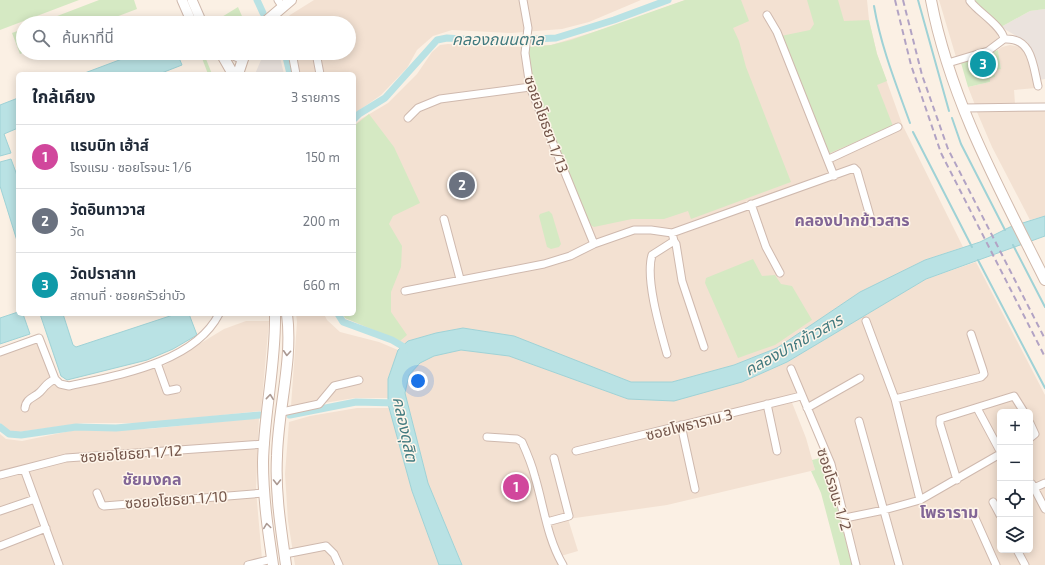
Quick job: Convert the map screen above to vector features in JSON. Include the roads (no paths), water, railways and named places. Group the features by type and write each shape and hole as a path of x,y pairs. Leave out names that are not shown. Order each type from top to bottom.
{"main road":[{"path":"270,16 280,3 291,0"},
{"path":"931,0 948,63 977,142 1015,222 1045,280"},
{"path":"225,60 231,72"},
{"path":"239,72 243,60"},
{"path":"272,562 264,493 265,444 275,350 275,316"},
{"path":"286,565 277,489 277,455 288,333 287,316"}],"street":[{"path":"182,0 189,16"},
{"path":"192,0 199,16"},
{"name":"ซอยอโยธยา 1/13","path":"523,0 528,32 526,45 530,87 594,244"},
{"path":"971,0 970,2 975,8 1001,31 1004,39"},
{"path":"767,15 777,32 834,176"},
{"path":"948,63 988,51 1004,39 1014,39 1024,44 1029,50 1038,86"},
{"path":"293,60 296,72"},
{"path":"317,60 320,72"},
{"path":"408,118 418,108 440,99 530,87"},
{"path":"964,108 1045,107"},
{"path":"828,159 898,127"},
{"path":"405,291 460,279 544,264 570,256 594,244 634,230 651,230 672,233 751,204 856,169 872,223"},
{"path":"751,204 766,247 780,273"},
{"path":"444,219 460,279"},
{"path":"672,233 676,244 682,281 704,347"},
{"path":"667,354 658,321 650,272 652,255 658,249 674,241"},
{"path":"0,352 39,338 55,379 60,384 69,386 157,363 176,354 199,339 211,329 218,316"},
{"path":"866,321 895,400 920,500"},
{"path":"895,400 981,377 984,374 983,370 970,334"},
{"path":"157,363 167,391 177,389"},
{"name":"ซอยโรจนะ 1/2","path":"791,369 801,396 831,464 856,565"},
{"path":"807,408 860,378"},
{"path":"25,408 28,400 41,391 44,385 55,379"},
{"path":"282,412 319,404 334,386 359,380"},
{"name":"ซอยโพธาราม 3","path":"576,451 801,396"},
{"path":"957,480 939,421 1014,396 1022,409"},
{"path":"767,404 777,451"},
{"path":"977,408 997,446"},
{"path":"859,421 899,565"},
{"path":"681,425 695,489"},
{"path":"487,438 517,439 522,442 535,476 552,544 564,565"},
{"name":"ซอยอโยธยา 1/12","path":"0,475 66,458 265,444"},
{"path":"845,518 884,510 920,500 957,480 997,454"},
{"path":"547,522 568,516 554,458"},
{"path":"24,469 59,565"},
{"path":"1045,483 1033,486 1043,499 1045,509"},
{"name":"ซอยอโยธยา 1/10","path":"97,493 102,505 104,506 264,493"},
{"path":"0,511 35,499"},
{"path":"994,502 997,508"},
{"path":"975,518 996,565"},
{"path":"0,546 46,528"},
{"path":"285,554 326,546 334,554 338,565"},
{"path":"1019,553 1025,565"},
{"path":"248,565 272,562"}],"water":[{"path":"119,60 180,60 182,65 164,72 87,72"},
{"path":"16,99 16,129 4,134 11,153 0,156 0,105"},
{"path":"11,159 16,173 16,238 0,186 0,162"},
{"path":"1045,216 1045,236 926,279 787,362 742,382 674,401 628,399 509,356 461,350 434,356 420,363 409,375 405,393 428,483 462,565 439,565 412,491 388,404 388,379 398,350 408,341 436,333 463,328 514,336 631,382 672,382 734,365 777,348 860,292 925,260 980,242 1010,227"},
{"path":"16,313 16,316 24,316 30,334 0,344 0,318"},
{"path":"41,316 64,316 73,345 76,347 170,316 190,316 197,335 173,349 147,360 67,380 61,376"}],"waterway":[{"name":"คลองดุสิต","path":"257,0 263,13"},
{"name":"คลองถนนตาล","path":"356,117 385,98 437,40 447,38 491,41 556,38 614,20 668,0"},
{"path":"918,0 949,111"},
{"path":"874,6 885,51 910,123"},
{"name":"คลองดุสิต","path":"287,60 290,72"},
{"path":"952,118 961,144 1005,230"},
{"path":"913,132 972,247"},
{"path":"1013,245 1045,307"},
{"path":"978,260 1045,388"},
{"name":"คลองดุสิต","path":"339,316 343,322 392,340 409,350"},
{"path":"290,415 356,402 396,403"},
{"path":"0,427 9,434 21,435 76,427 116,428 260,415"}],"railway":[{"path":"895,0 911,65 941,153 1045,357"},
{"path":"903,0 922,75 948,149 1045,339"}],"place":[{"name":"วัดปราสาท","path":"983,64"},
{"name":"วัดอินทาวาส","path":"462,185"},
{"name":"แรบบิท เฮ้าส์","path":"516,487"}],"district":[{"name":"คลองปากข้าวสาร","path":"852,219"},
{"name":"ชัยมงคล","path":"152,478"},
{"name":"โพธาราม","path":"949,511"}]}
